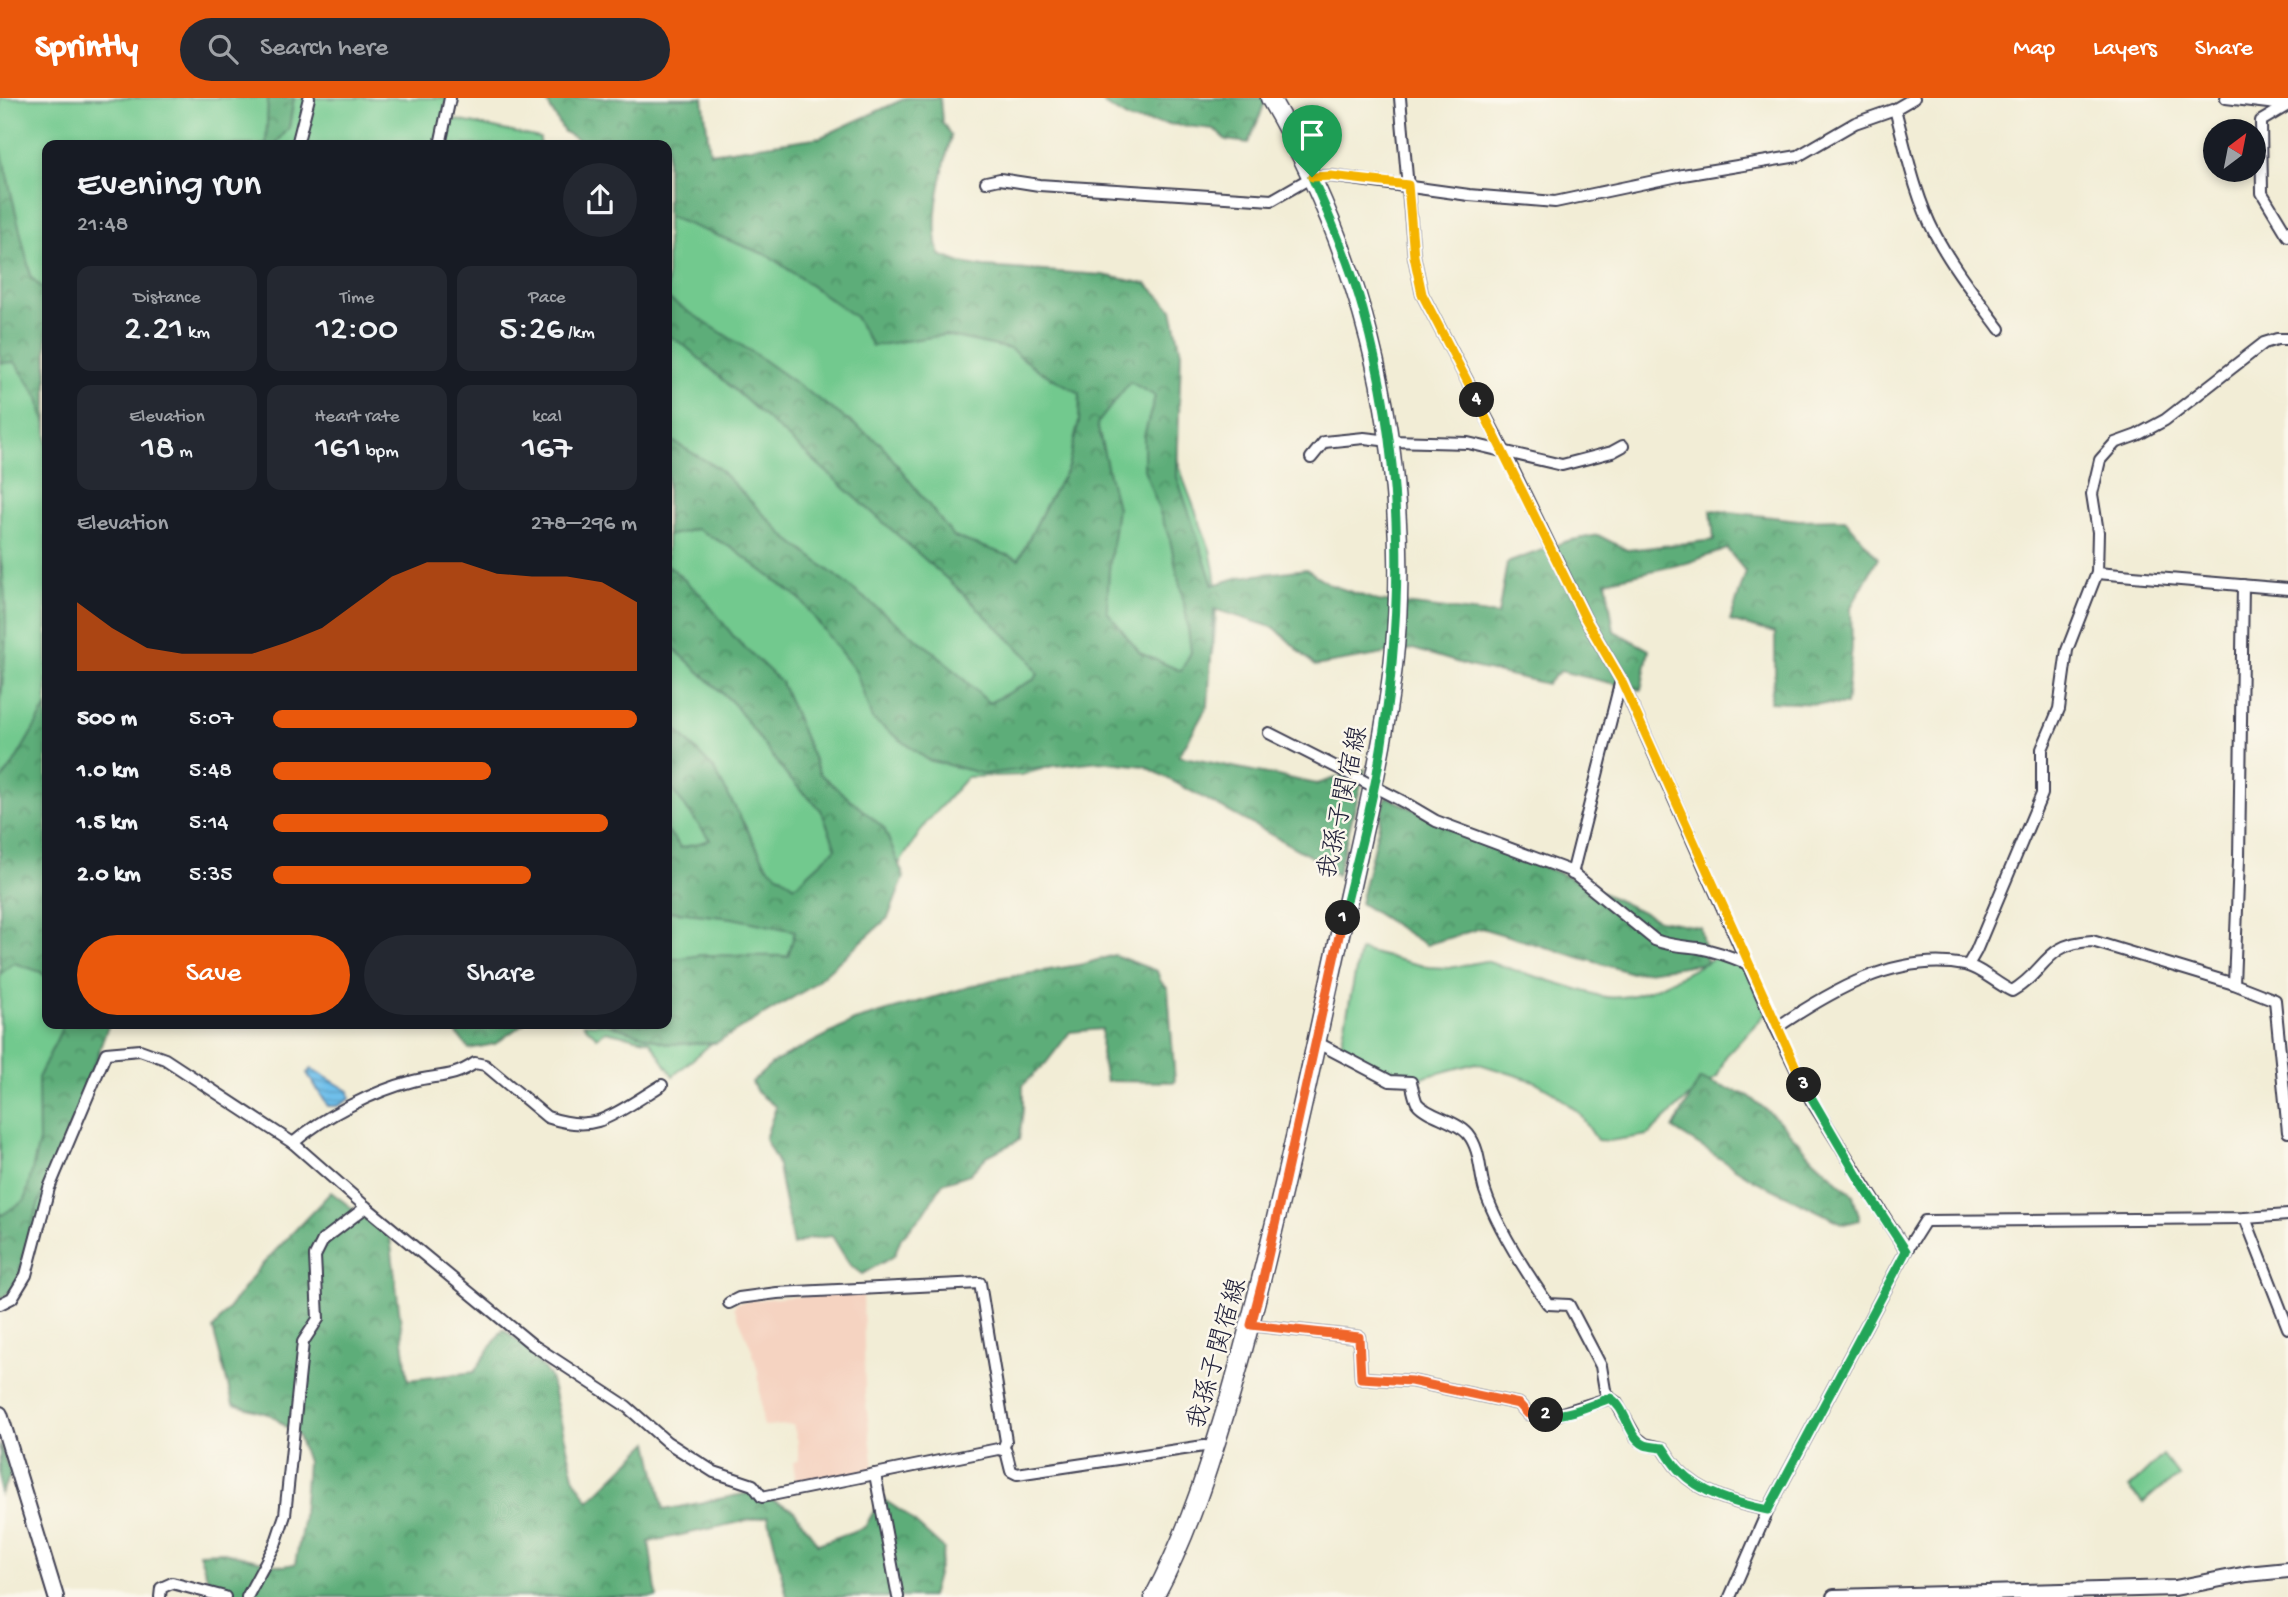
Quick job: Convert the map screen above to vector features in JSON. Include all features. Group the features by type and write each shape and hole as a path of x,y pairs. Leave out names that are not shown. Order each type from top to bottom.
{"main road":[{"name":"我孫子関宿線","path":"1154,1597 1190,1521 1215,1447 1263,1279 1376,776 1390,690 1398,601 1390,441 1363,309 1347,260 1312,177 1270,98"}],"street":[{"path":"298,140 309,98"},
{"path":"441,140 450,98"},
{"path":"1401,98 1414,256 1422,294 1505,453 1585,618 1621,680 1776,1028 1811,1100 1906,1251"},
{"path":"986,182 1000,179 1040,185 1272,200 1312,177 1331,176 1469,195 1555,202 1682,175 1798,156 1855,123 1895,109 1914,98"},
{"path":"2226,98 2287,105"},
{"path":"2287,105 2261,121 2260,183 2262,193 2288,236"},
{"path":"1895,109 1917,189 1934,232 1956,270 2000,329"},
{"path":"1968,965 2042,794 2042,749 2059,709 2067,650 2097,573 2098,532 2092,494 2100,460 2115,443 2165,420 2263,343 2288,339"},
{"path":"1311,458 1324,442 1364,438 1468,443 1562,465 1612,452 1623,446"},
{"path":"2097,573 2288,589"},
{"path":"2234,984 2239,859 2243,585"},
{"path":"1572,873 1621,680"},
{"path":"1269,733 1436,821 1572,873 1655,940 1670,946 1723,953 1748,964"},
{"path":"1776,1028 1824,996 1856,980 1928,962 1968,965 2012,991 2024,984 2052,953 2073,942 2092,942 2234,984 2275,1000 2288,1132"},
{"path":"1317,1042 1390,1081 1411,1082 1420,1107 1445,1118 1467,1133 1478,1154 1485,1190 1521,1265 1548,1304 1569,1306 1601,1366 1605,1390 1616,1402 1636,1437 1645,1444 1663,1448 1680,1471 1698,1484 1728,1500 1768,1510"},
{"path":"0,1304 12,1298 26,1275 49,1188 106,1054 140,1050 165,1059 293,1143 533,1345 626,1406 667,1442 715,1472 753,1485 762,1497 1003,1449"},
{"path":"293,1143 324,1120 381,1092 415,1080 463,1071 475,1063 485,1065 547,1117 560,1121 599,1121 662,1085"},
{"path":"247,1597 275,1545 285,1515 303,1342 318,1319 315,1256 323,1240 366,1207"},
{"path":"1730,1597 1768,1510 1906,1251 1925,1221 2245,1218 2288,1214"},
{"path":"2245,1218 2288,1328"},
{"path":"729,1303 739,1298 777,1293 980,1283 1006,1441 1003,1449"},
{"path":"1251,1325 1359,1337 1361,1378 1411,1381 1485,1396 1519,1404 1528,1414 1556,1415 1610,1398"},
{"path":"0,1414 56,1597"},
{"path":"1003,1449 1006,1451 1011,1471 1017,1474 1203,1446 1215,1447"},
{"path":"875,1474 898,1597"},
{"path":"1834,1597 2177,1593 2247,1574 2288,1570"},
{"path":"160,1597 161,1588 172,1584 225,1597"}],"shaded area":[{"path":"863,1291 865,1395 874,1469 796,1485 793,1462 798,1461 798,1442 793,1425 763,1426 758,1372 734,1307 737,1303 753,1300"}],"green space":[{"path":"0,98 447,98 443,117 540,140 42,140 42,1029 103,1029 100,1057 19,1279 0,1297"},
{"path":"268,98 294,98 289,128 279,140 266,140"},
{"path":"552,98 703,98 710,153 821,137 906,98 940,98 942,121 951,136 936,211 940,255 961,263 984,267 1103,275 1147,284 1172,309 1181,352 1177,477 1213,585 1240,577 1306,569 1331,585 1378,601 1498,615 1507,563 1567,541 1598,535 1627,550 1714,540 1711,510 1799,520 1845,519 1878,558 1851,607 1852,647 1846,705 1770,702 1775,673 1775,633 1730,621 1746,572 1727,549 1687,563 1606,581 1614,631 1649,650 1641,690 1560,671 1547,684 1469,666 1413,649 1315,666 1275,628 1214,609 1208,705 1179,756 1317,784 1365,769 1337,875 1310,856 1145,766 1099,761 984,774 928,760 872,719 856,672 800,599 732,548 697,529 672,535 672,441 718,468 787,538 939,656 989,703 1035,679 1038,674 1029,658 956,587 684,345 672,338 672,301 755,354 880,443 954,537 1019,559 1067,470 1079,421 1080,393 1041,372 1010,349 945,335 872,346 855,317 769,256 672,218 672,140 579,140 564,132 548,104","holes":["1130,382 1155,396 1144,436 1144,469 1170,540 1186,613 1191,652 1181,671 1140,653 1107,611 1117,508 1097,424"]},
{"path":"1101,98 1266,98 1248,143 1226,140 1214,129 1130,120 1105,105"},
{"path":"0,145 31,277 42,289 42,409 39,398 15,362 0,363"},
{"path":"672,206 1151,368 1184,481 1210,549 1214,570 1217,597 1208,676 1066,762 1021,775 967,777 926,823 897,867 748,1012 673,1076 650,1041 606,1031 597,1037 588,1029 672,1029"},
{"path":"0,555 6,630 0,704"},
{"path":"672,569 701,595 735,638 781,682 820,774 884,828 904,877 888,918 809,988 716,1043 669,1044 622,1029 672,1029 672,959 701,955 788,956 795,931 732,918 672,912 672,836 681,848 710,840 672,790 672,725 714,769 767,866 795,886 836,848 821,810 787,776 734,704 672,647"},
{"path":"42,715 42,973 14,963 0,974 0,781 11,768"},
{"path":"1386,796 1494,848 1567,876 1659,920 1700,927 1707,963 1632,973 1481,928 1426,945 1360,903"},
{"path":"1360,950 1428,967 1449,968 1485,961 1600,996 1615,998 1662,985 1720,955 1745,967 1766,1013 1726,1056 1717,1077 1693,1093 1648,1135 1609,1141 1597,1140 1579,1113 1534,1081 1476,1063 1417,1079 1399,1080 1340,1049"},
{"path":"1114,955 1157,971 1161,982 1168,989 1175,1082 1106,1081 1101,1054 1102,1029 1070,1032 1046,1063 1023,1085 1019,1140 987,1156 970,1174 943,1183 924,1213 901,1238 894,1256 862,1274 850,1265 832,1236 808,1239 793,1245 777,1162 765,1139 776,1107 757,1092 752,1082 774,1062 854,1021 992,980 1084,964"},
{"path":"62,1029 107,1029 36,1212 17,1286 0,1300 0,1213 2,1215 25,1200 39,1141 38,1078"},
{"path":"453,1029 516,1029 495,1044 469,1049"},
{"path":"1700,1079 1749,1096 1777,1119 1813,1158 1853,1195 1860,1220 1844,1224 1754,1180 1673,1129"},
{"path":"331,1192 390,1237 408,1380 474,1372 503,1329 527,1348 550,1377 575,1480 589,1501 649,1442 664,1510 753,1492 793,1509 818,1544 865,1527 881,1498 904,1513 944,1549 931,1597 787,1597 768,1516 649,1542 657,1597 214,1597 199,1553 224,1552 283,1566 295,1564 302,1528 307,1462 298,1436 271,1415 233,1404 213,1329 259,1268"},
{"path":"0,1444 11,1475 0,1494"},
{"path":"2163,1455 2180,1477 2160,1488 2143,1503 2129,1488"}],"water":[{"path":"312,1069 349,1091 350,1099 338,1106 328,1106 307,1073"}],"route":[{"path":"1331,176 1408,185 1414,256 1422,294 1505,453 1585,618 1621,680 1776,1028 1811,1100 1906,1251 1768,1510 1728,1500 1698,1484 1680,1471 1663,1448 1645,1444 1636,1437 1616,1402 1610,1398 1556,1415 1528,1414 1519,1404 1411,1381 1361,1378 1359,1337 1251,1325 1376,776 1390,690 1398,601 1394,482 1383,399 1363,309 1332,220 1312,177 1331,176"}]}
